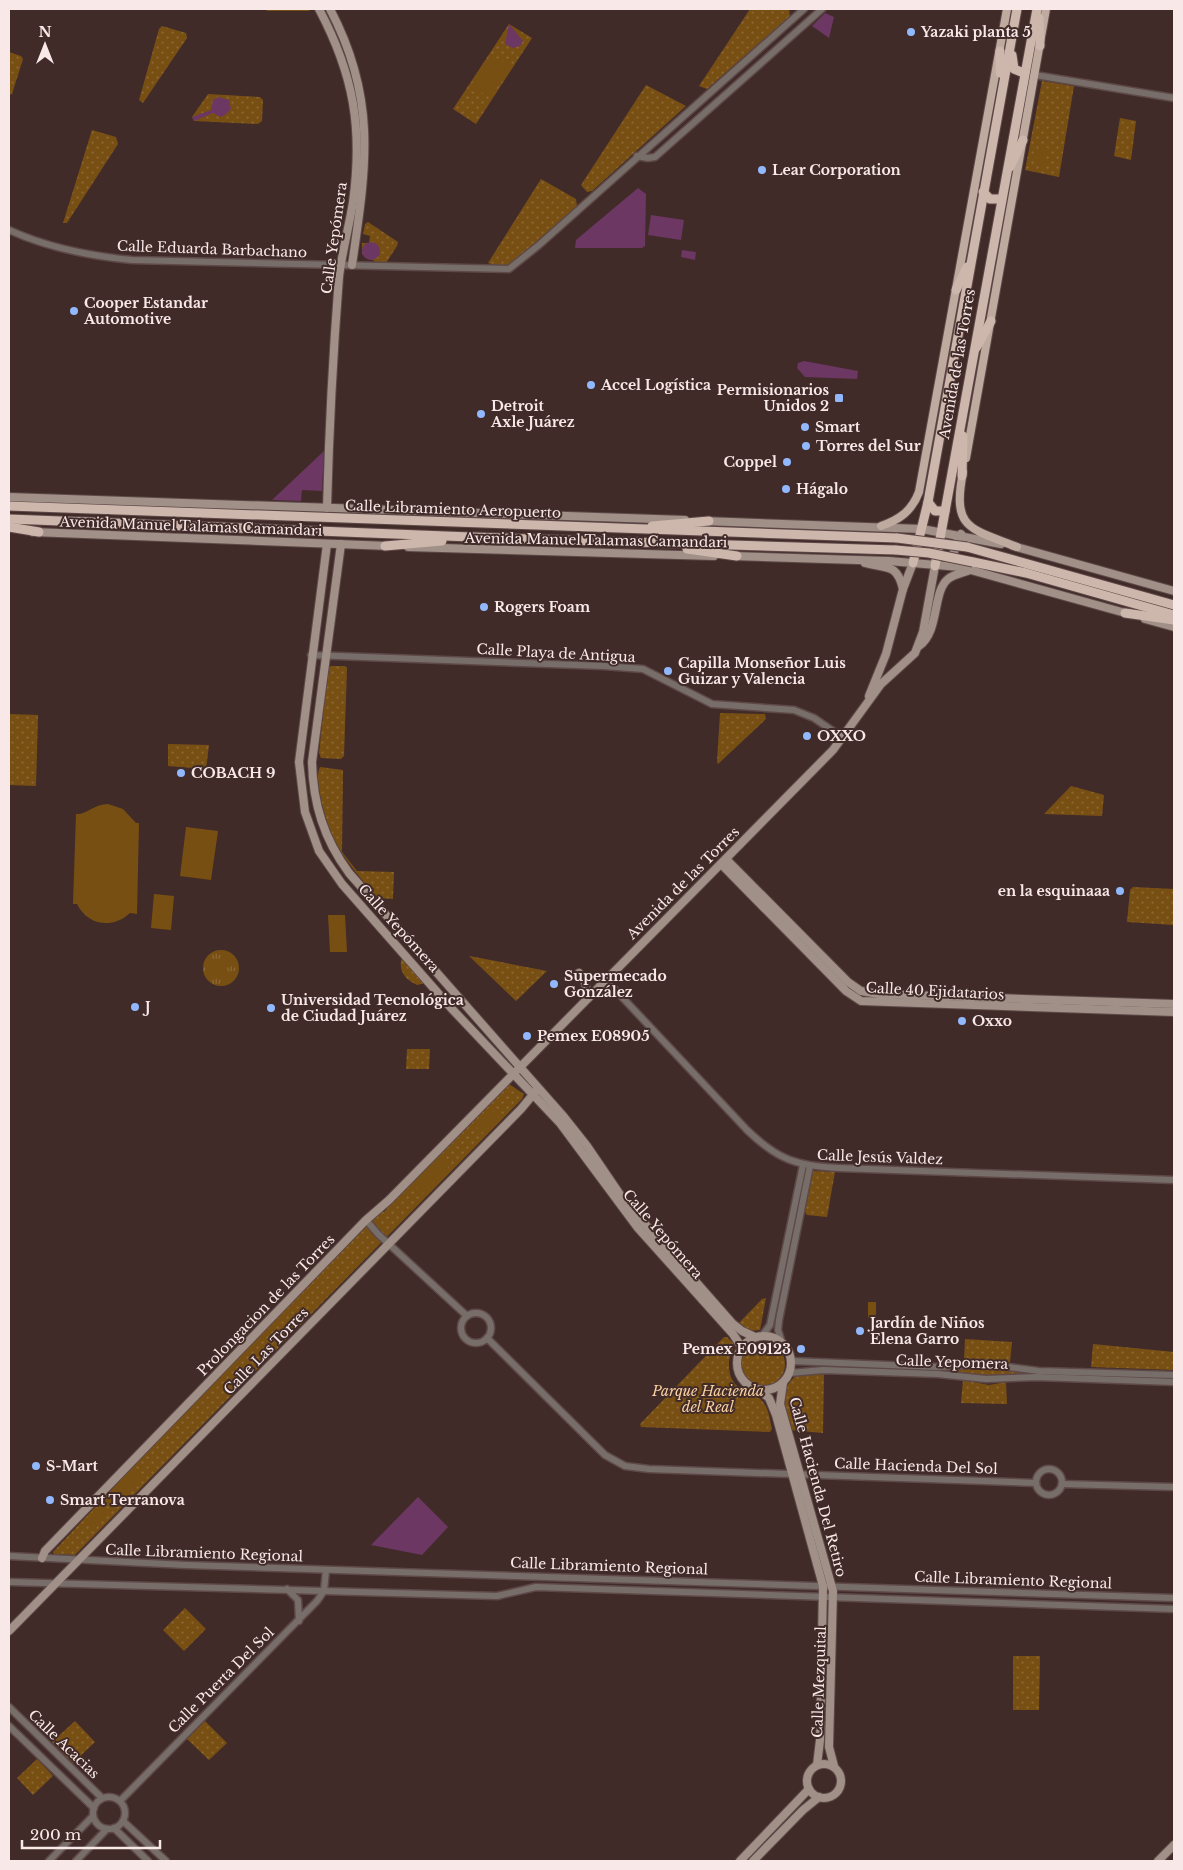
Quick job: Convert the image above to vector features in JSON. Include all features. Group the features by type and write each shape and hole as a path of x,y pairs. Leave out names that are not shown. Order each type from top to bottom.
{"highway":[{"name":"Avenida de las Torres","path":"913,563 928,502 1017,9"},
{"path":"1038,9 1040,46"},
{"name":"Avenida de las Torres","path":"935,566 1004,181 1038,9"},
{"path":"1014,28 1012,66 1016,71 1024,73"},
{"path":"1000,50 999,79 1003,87"},
{"path":"1004,181 1023,140"},
{"path":"983,192 990,199 1001,199"},
{"path":"978,224 988,224 995,231"},
{"path":"956,290 972,255"},
{"path":"973,355 991,321"},
{"path":"936,395 945,404"},
{"path":"962,476 964,408"},
{"path":"9,499 72,508"},
{"path":"928,502 935,511 945,511"},
{"name":"Calle Libramiento Aeropuerto","path":"9,506 897,538 967,547 1174,605"},
{"name":"Calle Libramiento Aeropuerto","path":"9,519 479,538 896,550 929,553 973,565"},
{"path":"634,530 654,525 709,521"},
{"path":"9,527 39,532"},
{"path":"386,546 479,538"},
{"path":"639,542 737,556"},
{"path":"973,565 1026,573 1174,615"},
{"path":"1125,613 1174,620"}],"main road":[{"name":"Calle Yepómera","path":"319,9 341,54 352,92 358,131 354,195 340,265 331,379 327,508"},
{"name":"Calle Yepómera","path":"330,9 355,69 361,92 365,126 366,163 352,265"},
{"name":"Avenida de las Torres","path":"880,526 900,518 916,501 1007,9"},
{"name":"Avenida de las Torres","path":"1017,547 975,530 966,523 958,505 1046,9"},
{"name":"Avenida Manuel Talamas Camandari","path":"9,499 880,526 922,529 961,534 1017,547 1174,591"},
{"path":"889,561 901,556 904,552 899,528"},
{"name":"Avenida Manuel Talamas Camandari","path":"9,532 386,546 851,559 960,567 973,565 1174,627"},
{"path":"960,567 952,557 956,540 961,534"},
{"name":"Calle Yepómera","path":"327,544 319,618 311,655 299,762 305,812 319,851 342,884 534,1095 582,1151 638,1228 721,1320 742,1348"},
{"name":"Calle Yepómera","path":"341,544 334,611 325,656 314,740 312,776 318,812 329,842 349,873 587,1146 623,1200 642,1223 732,1323 742,1331 759,1337"},
{"path":"851,559 895,570 899,575 903,589"},
{"name":"Avenida de las Torres","path":"866,705 892,635 903,589 913,563"},
{"path":"919,646 929,633 945,583 953,576 973,565"},
{"name":"Avenida de las Torres","path":"513,1074 724,862 843,738 886,678 911,657 919,646 935,566"},
{"name":"Calle 40 Ejidatarios","path":"724,862 848,982 862,991 879,994 1174,1004"},
{"name":"Calle 40 Ejidatarios","path":"724,862 846,991 861,1001 1174,1012"},
{"path":"579,973 585,982 588,998"},
{"name":"Prolongacion de las Torres","path":"42,1558 45,1551 366,1220 389,1200 513,1074"},
{"path":"534,1095 536,1086"},
{"name":"Calle Las Torres","path":"9,1631 534,1095"},
{"path":"759,1337 776,1339 782,1343 790,1354 792,1361 790,1373 783,1383 772,1390 759,1390 747,1385 739,1374 737,1361 742,1348 759,1337"},
{"name":"Calle Hacienda Del Retiro","path":"783,1383 780,1404 823,1586 824,1598"},
{"name":"Calle Hacienda Del Retiro","path":"759,1390 772,1404 796,1473 832,1586 834,1598"},
{"name":"Calle Mezquital","path":"817,1765 820,1740 824,1598"},
{"name":"Calle Mezquital","path":"834,1598 830,1747 834,1766"},
{"path":"817,1765 834,1766 841,1777 840,1789 831,1797 819,1797 809,1789 808,1775 817,1765"},
{"path":"740,1861 809,1789"},
{"path":"753,1861 803,1810 819,1797"},
{"path":"1158,1861 1174,1845"}],"street":[{"path":"637,156 648,158 655,156 822,9"},
{"path":"637,156 801,10"},
{"path":"1034,75 1174,98"},
{"name":"Calle Eduarda Barbachano","path":"9,230 53,247 96,256 132,260 509,269 522,260 637,156"},
{"name":"Calle Playa de Antigua","path":"311,655 637,668 659,676 712,704 794,710 805,713 843,738"},
{"name":"Calle Jesús Valdez","path":"606,980 755,1138 773,1152 806,1166 1174,1180"},
{"path":"759,1337 770,1324 806,1166"},
{"path":"782,1343 778,1330 778,1320 806,1166"},
{"path":"366,1220 467,1316"},
{"path":"476,1313 486,1316 491,1324 487,1338 474,1342 465,1338 461,1329 467,1316 476,1313"},
{"name":"Calle Hacienda Del Sol","path":"487,1338 605,1455 617,1464 649,1469 1036,1483"},
{"name":"Calle Yepomera","path":"792,1361 937,1367 985,1364 1039,1371 1174,1376"},
{"name":"Calle Yepomera","path":"790,1373 823,1370 938,1374 986,1379 1037,1377 1174,1382"},
{"path":"1050,1469 1059,1474 1062,1484 1058,1492 1048,1496 1040,1492 1036,1483 1040,1473 1050,1469"},
{"path":"1062,1484 1174,1487"},
{"name":"Calle Libramiento Regional","path":"9,1556 326,1570 1174,1598"},
{"path":"324,1591 326,1570"},
{"name":"Calle Libramiento Regional","path":"9,1582 497,1596 536,1587 1174,1609"},
{"path":"287,1589 298,1600 299,1620"},
{"name":"Calle Puerta Del Sol","path":"120,1801 299,1620 324,1591"},
{"name":"Calle Acacias","path":"9,1707 102,1798"},
{"name":"Calle Acacias","path":"9,1726 93,1812"},
{"path":"49,1861 93,1812 102,1798 111,1797 120,1801 124,1808 123,1821"},
{"path":"93,1812 97,1823 111,1828 148,1861"},
{"path":"76,1861 111,1828 123,1821"},
{"path":"123,1821 166,1861"}],"green space":[{"path":"265,9 311,9 309,11 267,11"},
{"path":"750,9 789,9 790,16 707,89 699,86"},
{"path":"509,24 532,38 476,124 453,109"},
{"path":"162,26 186,33 187,38 143,103 139,100 159,29"},
{"path":"9,52 21,56 23,59 12,94 9,95"},
{"path":"492,55 511,67 490,98 471,85"},
{"path":"1042,81 1074,86 1059,177 1025,170"},
{"path":"646,85 686,106 592,191 587,192 581,185"},
{"path":"208,94 260,97 263,100 262,121 258,124 194,121 192,117"},
{"path":"1120,118 1136,121 1131,160 1114,156"},
{"path":"92,130 116,137 118,144 67,223 63,223"},
{"path":"1039,146 1048,148 1044,167 1035,165"},
{"path":"541,179 576,199 577,206 505,269 488,263"},
{"path":"368,222 398,242 386,263 378,263 362,254 362,243 369,243 370,236 363,234 365,224"},
{"path":"331,666 345,666 347,668 344,756 341,759 321,758 319,753 328,668"},
{"path":"720,713 765,714 766,719 718,764 717,762"},
{"path":"9,714 38,715 36,786 9,785"},
{"path":"168,744 209,745 206,769 168,766"},
{"path":"320,767 343,770 342,852 357,871 394,872 393,899 378,898 348,862 334,839 328,826 320,794 318,773"},
{"path":"1071,786 1104,795 1102,816 1044,814"},
{"path":"108,804 123,809 136,823 139,823 137,914 130,913 116,921 101,923 88,917 77,904 73,904 76,814"},
{"path":"186,827 218,831 211,880 180,876"},
{"path":"1133,887 1174,889 1174,925 1127,922 1130,890"},
{"path":"154,894 174,896 171,930 151,928"},
{"path":"328,915 345,915 347,952 330,952"},
{"path":"221,950 234,955 239,968 234,981 221,986 208,981 203,968 208,955"},
{"path":"402,956 426,983 417,985 405,977 401,966"},
{"path":"469,956 480,958 547,971 516,1001"},
{"path":"407,1049 430,1049 429,1069 406,1069"},
{"path":"509,1084 524,1094 522,1099 75,1555 54,1554 53,1552 332,1254 381,1210 384,1212 410,1181"},
{"path":"489,1108 499,1118 483,1133 473,1124"},
{"path":"440,1156 448,1165 448,1169 422,1194 412,1182"},
{"path":"813,1171 835,1172 827,1217 807,1215 805,1212"},
{"path":"766,1298 760,1330 748,1331 738,1324 762,1299"},
{"path":"868,1302 876,1302 876,1318 868,1318"},
{"name":"Parque Hacienda del Real","path":"724,1337 727,1337 734,1344 729,1363 732,1380 741,1389 763,1402 770,1419 772,1429 770,1432 641,1427 640,1424"},
{"path":"965,1339 1012,1342 1010,1362 1007,1364 996,1361 964,1360"},
{"path":"759,1342 767,1342 779,1348 785,1364 779,1380 767,1386 759,1386 747,1380 741,1368 741,1360 747,1348"},
{"path":"1093,1344 1174,1352 1174,1370 1091,1367"},
{"path":"982,1367 1028,1373 985,1377 944,1371"},
{"path":"801,1373 824,1374 823,1433 790,1430 786,1414 785,1391 793,1378"},
{"path":"963,1380 989,1385 1006,1382 1007,1404 961,1403"},
{"path":"132,1469 142,1480 116,1506 107,1496"},
{"path":"102,1503 111,1512 96,1528 86,1519"},
{"path":"185,1608 206,1629 184,1651 163,1630"},
{"path":"1013,1656 1040,1656 1039,1710 1013,1710"},
{"path":"75,1721 95,1742 73,1763 52,1742"},
{"path":"205,1721 227,1743 209,1760 187,1739"},
{"path":"37,1759 53,1776 33,1795 17,1778"}],"shaded area":[{"path":"825,13 834,17 829,38 812,26"},
{"path":"509,24 523,41 520,46 513,48 505,44"},
{"path":"218,97 229,100 231,109 220,117 213,113 194,121 192,117 211,110 213,100"},
{"path":"638,188 646,194 645,246 642,248 575,248 576,240"},
{"path":"651,215 684,220 681,240 648,235"},
{"path":"371,242 377,245 380,251 377,257 371,260 365,257 362,251 365,245"},
{"path":"682,250 696,252 695,260 681,257"},
{"path":"804,361 858,371 857,379 805,377 797,368 798,363"},
{"path":"324,451 322,491 302,490 301,501 272,500"},
{"path":"418,1497 448,1527 422,1555 371,1545"}],"place":[{"name":"Yazaki planta 5","path":"911,32"},
{"name":"Lear Corporation","path":"762,170"},
{"name":"Cooper Estandar Automotive","path":"74,311"},
{"name":"Accel Logística","path":"591,385"},
{"name":"Permisionarios Unidos 2","path":"839,398"},
{"name":"Detroit Axle Juárez","path":"481,414"},
{"name":"Smart","path":"805,427"},
{"name":"Torres del Sur","path":"806,446"},
{"name":"Coppel","path":"787,462"},
{"name":"Hágalo","path":"786,489"},
{"name":"Rogers Foam","path":"484,607"},
{"name":"Capilla Monseñor Luis Guizar y Valencia","path":"668,671"},
{"name":"OXXO","path":"807,736"},
{"name":"COBACH 9","path":"181,773"},
{"name":"en la esquinaaa","path":"1120,891"},
{"name":"Supermecado González","path":"554,984"},
{"name":"J","path":"135,1007"},
{"name":"Universidad Tecnológica de Ciudad Juárez","path":"271,1008"},
{"name":"Oxxo","path":"962,1021"},
{"name":"Pemex E08905","path":"527,1036"},
{"name":"Jardín de Niños Elena Garro","path":"860,1331"},
{"name":"Pemex E09123","path":"801,1349"},
{"name":"S-Mart","path":"36,1466"},
{"name":"Smart Terranova","path":"50,1500"}]}
